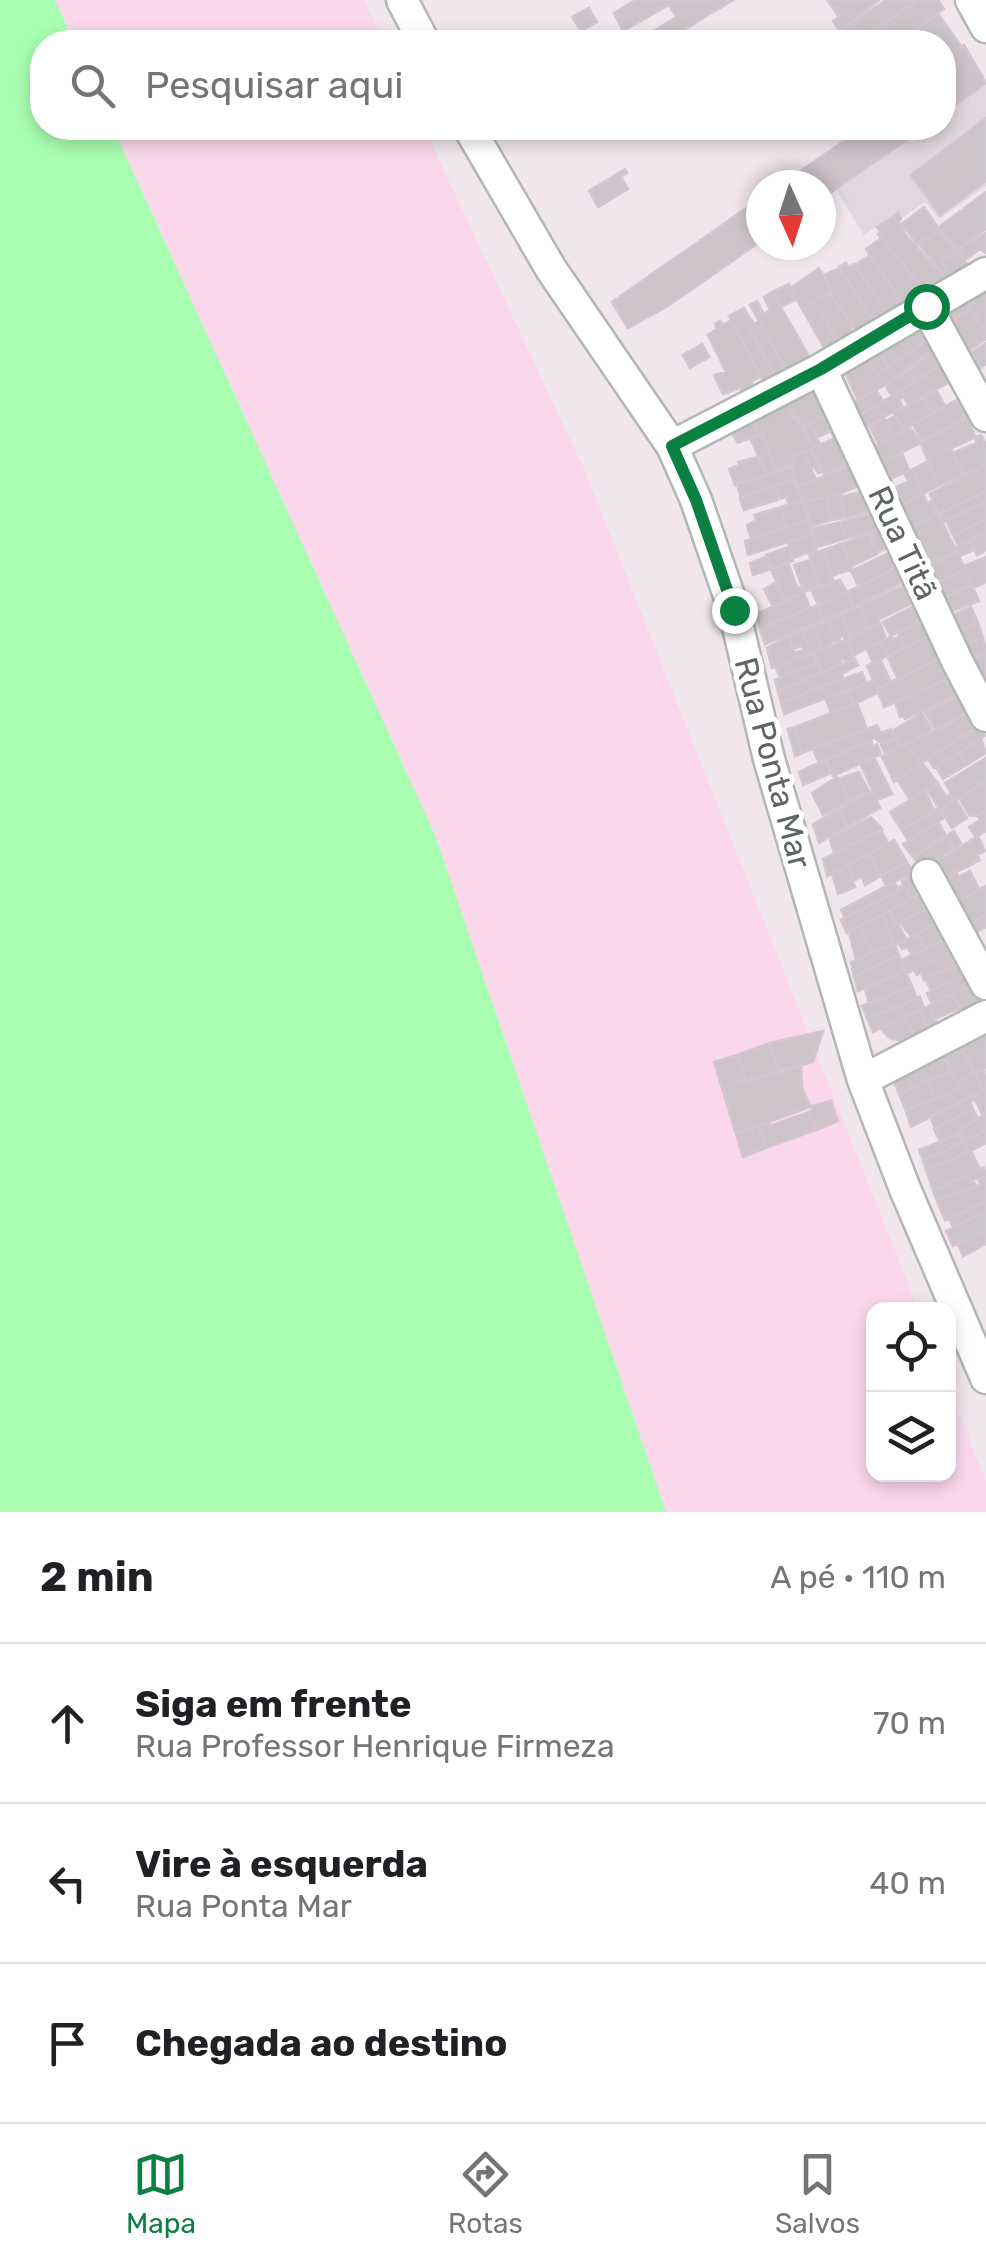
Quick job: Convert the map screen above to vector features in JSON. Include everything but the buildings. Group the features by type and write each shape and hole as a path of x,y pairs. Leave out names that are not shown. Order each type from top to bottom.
{"street":[{"path":"402,0 418,30"},
{"path":"971,0 986,27"},
{"name":"Rua Ponta Mar","path":"476,140 550,269 672,446 696,500 734,610 770,759 863,1080 986,1378"},
{"path":"672,446 821,369 986,273"},
{"path":"926,306 986,416"},
{"name":"Rua Titã","path":"821,369 986,716"},
{"path":"928,875 986,984"},
{"path":"863,1080 986,1016"}],"shaded area":[{"path":"0,0 55,0 69,30 30,30 30,140 118,140 435,835 666,1512 0,1512"},
{"path":"986,80 986,186 939,219 925,202 902,218 896,213 864,235 836,190 905,140 956,140 956,102"}],"sand":[{"path":"55,0 364,0 378,30 69,30"},
{"path":"118,140 430,140 584,469 915,1302 866,1302 866,1482 956,1482 956,1405 986,1482 986,1512 666,1512 435,835"}],"route":[{"path":"734,610 696,500 672,446 821,369 926,306"}]}
